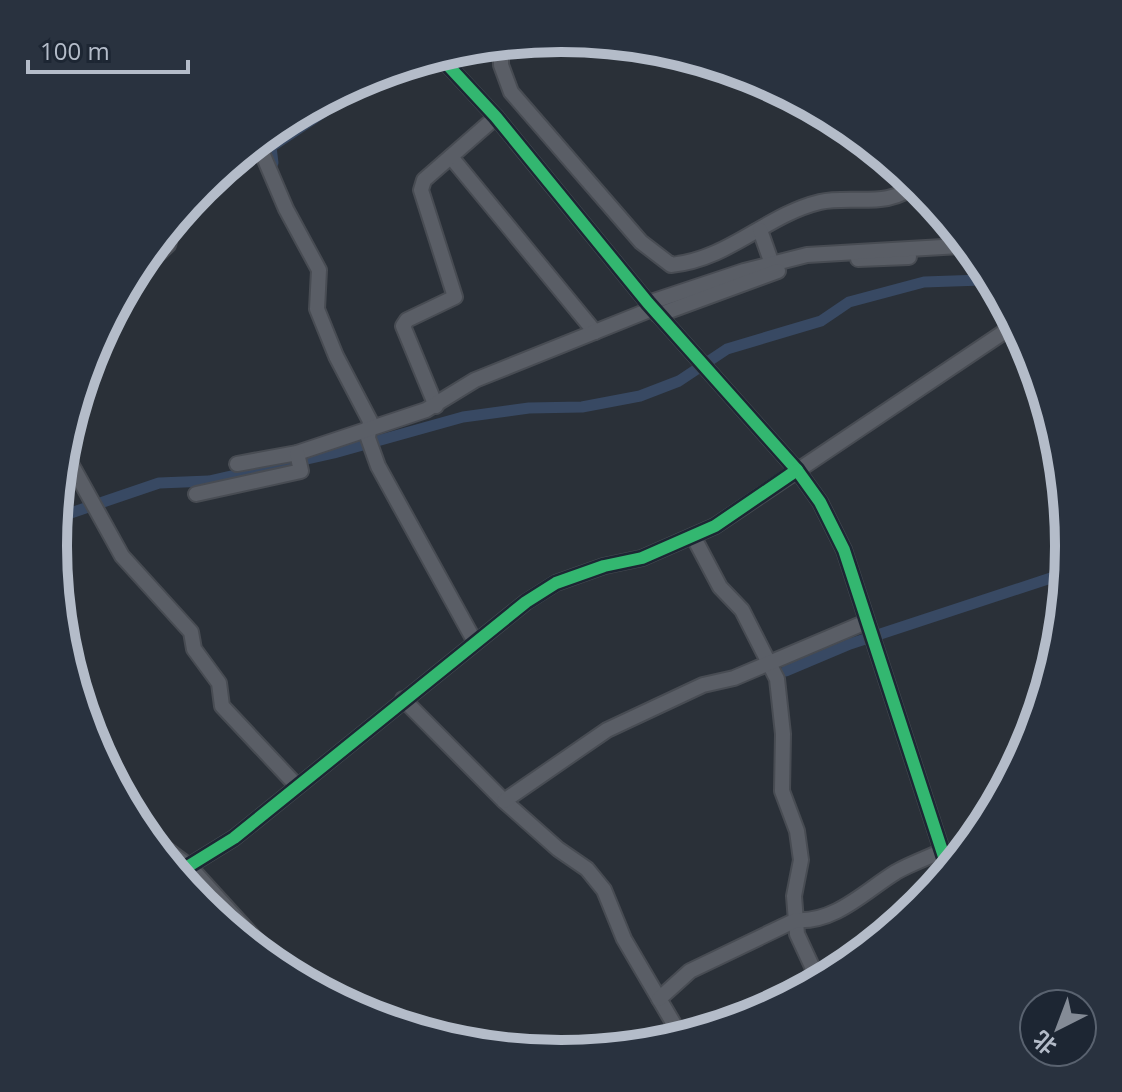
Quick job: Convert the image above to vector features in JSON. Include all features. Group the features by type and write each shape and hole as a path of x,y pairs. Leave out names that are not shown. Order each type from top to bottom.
{"street":[{"path":"501,57 511,92 658,258 671,265 686,263 741,243 773,220 818,202 898,196 904,192"},
{"path":"448,66 496,117 653,309 797,470 820,502 844,550 944,858"},
{"path":"436,406 403,326 407,320 455,297 421,190 424,180 496,117"},
{"path":"262,153 286,209 319,270 317,309 336,356 370,421 368,434 375,457 439,583 475,642"},
{"path":"451,157 595,332"},
{"path":"760,230 772,264"},
{"path":"237,464 297,454 368,434 436,406 475,380 772,264 840,251 954,246"},
{"path":"653,309 770,273 808,265 844,260 960,255"},
{"path":"186,868 234,838 403,699 556,583 604,566 642,558 715,526 1005,331"},
{"path":"196,494 301,471 297,454"},
{"path":"73,468 98,518 122,556 191,632 194,649 219,683 222,706 297,786"},
{"path":"693,536 720,587 742,610 777,679 782,791 797,831 801,860 794,896 797,934 814,970"},
{"path":"504,801 607,730 703,685 734,678 867,622"},
{"path":"403,699 504,801 558,849 587,869 604,890 624,939 675,1026"},
{"path":"659,999 690,971 796,920 810,921 837,911 899,871 944,858"}],"waterway":[{"path":"273,163 271,147 317,116"},
{"path":"68,514 159,483 209,481 334,453 463,417 529,408 582,407 640,396 679,381 727,349 821,321 849,302 924,282 977,280"},
{"path":"786,671 850,644 1054,577"}],"cycle path":[{"path":"448,65 496,117 648,303 797,470 820,502 844,550 944,857"},
{"path":"186,868 234,838 526,602 556,583 604,566 642,558 715,526 797,470"}]}
